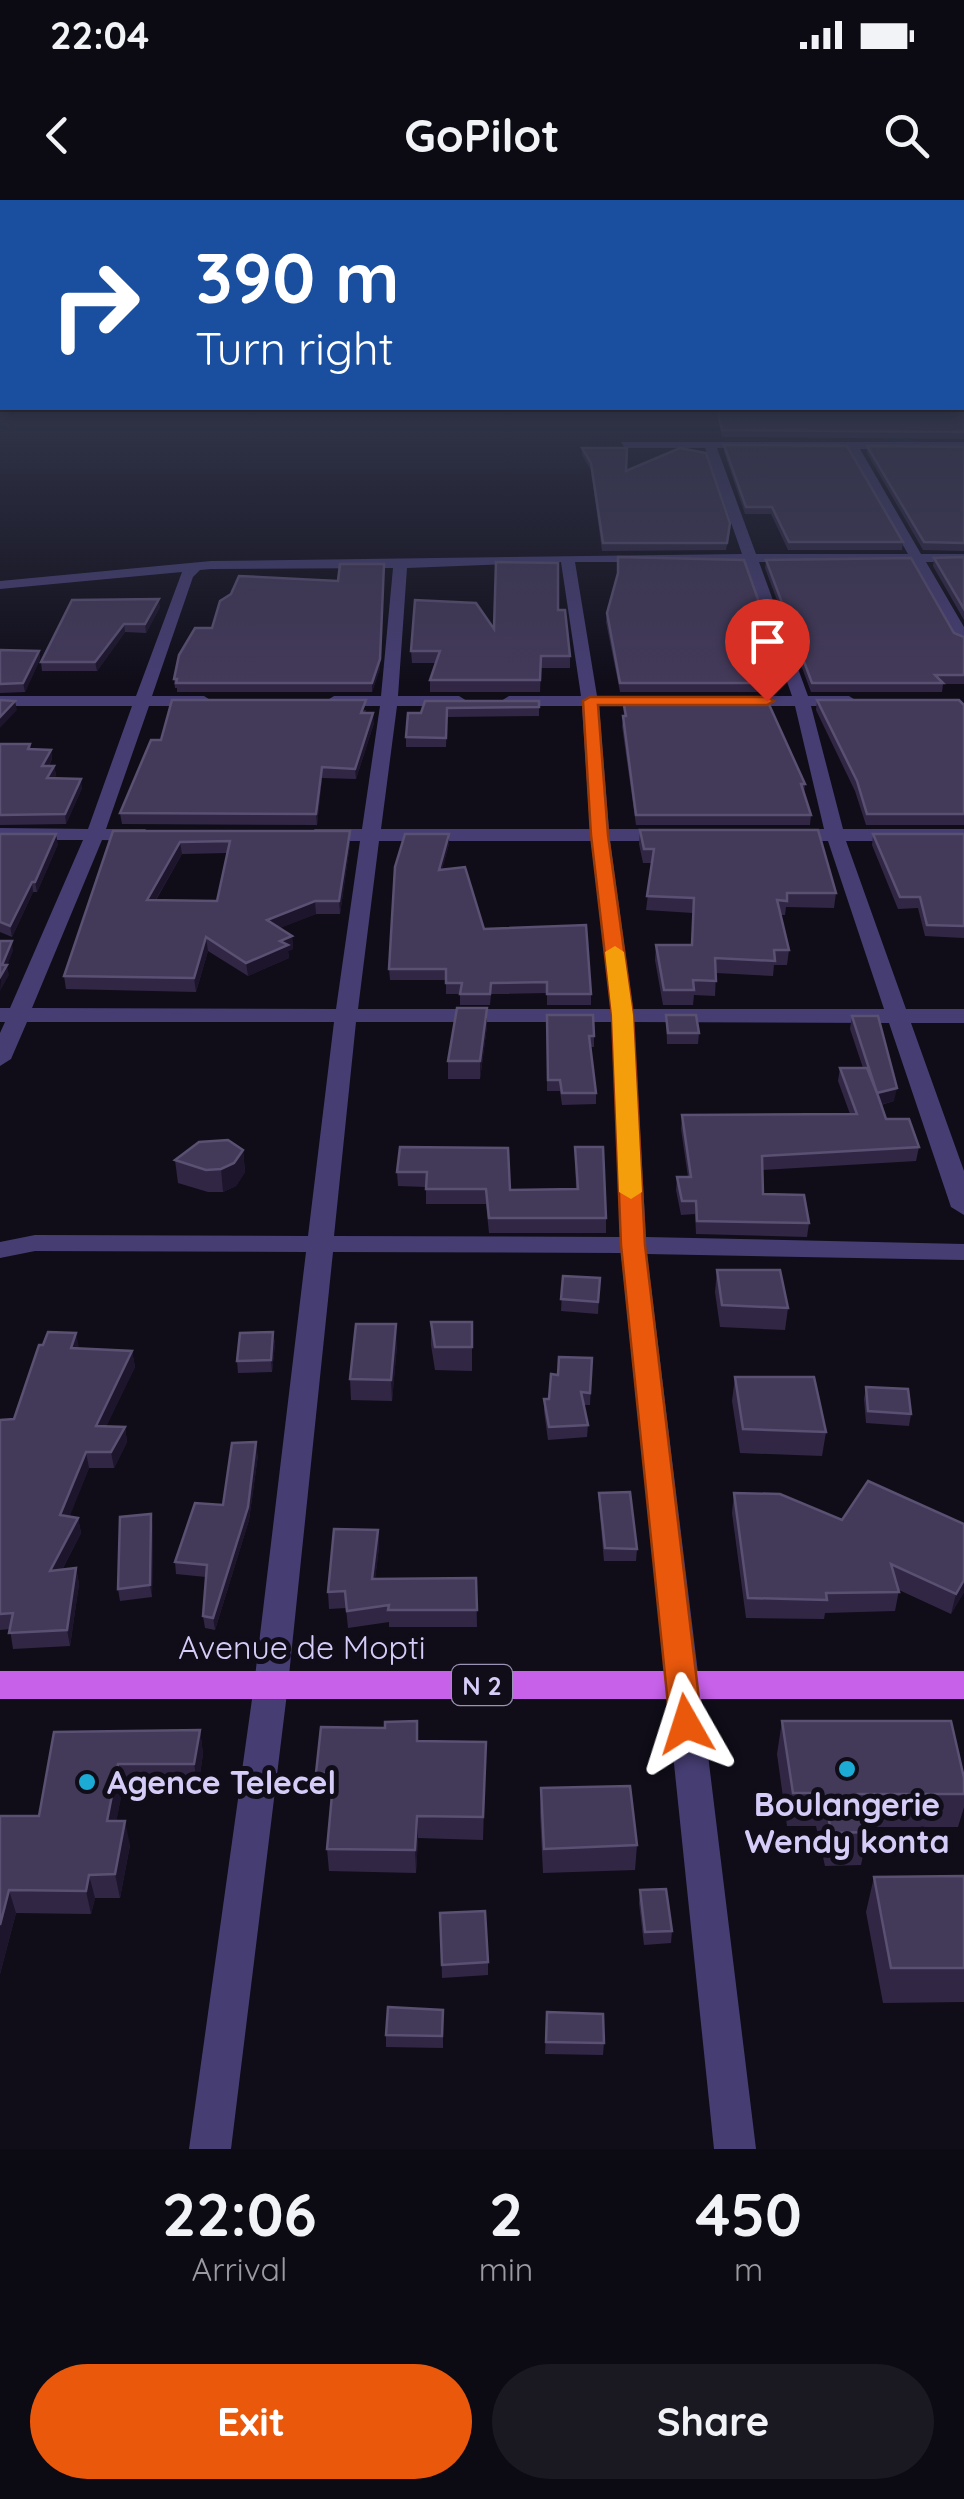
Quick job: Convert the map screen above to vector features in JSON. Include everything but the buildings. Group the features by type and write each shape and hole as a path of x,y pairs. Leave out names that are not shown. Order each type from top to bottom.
{"main road":[{"name":"Avenue de Mopti","path":"0,1684 964,1685"}],"street":[{"path":"729,501 802,701 835,835 964,1206"},
{"path":"885,501 964,640"},
{"path":"567,558 590,701 600,835 622,1015 633,1245 734,2149"},
{"path":"0,585 196,566 567,558 964,558"},
{"path":"210,2149 271,1685 346,1015 389,701 400,564"},
{"path":"0,1058 8,1014 95,834 186,576 196,566"},
{"path":"0,701 218,701"},
{"path":"313,701 668,701"},
{"path":"706,701 874,701"},
{"path":"0,834 174,834"},
{"path":"291,835 698,835"},
{"path":"756,835 964,835"},
{"path":"8,1014 964,1016"},
{"path":"0,1250 34,1243 633,1245 964,1252"}],"slow traffic":[{"path":"615,952 631,1192"}],"place":[{"name":"Boulangerie Wendy konta","path":"847,1769"},
{"name":"Agence Telecel","path":"87,1782"}],"route":[{"path":"686,1724 633,1245 622,1015 600,835 590,701 767,701"}]}
